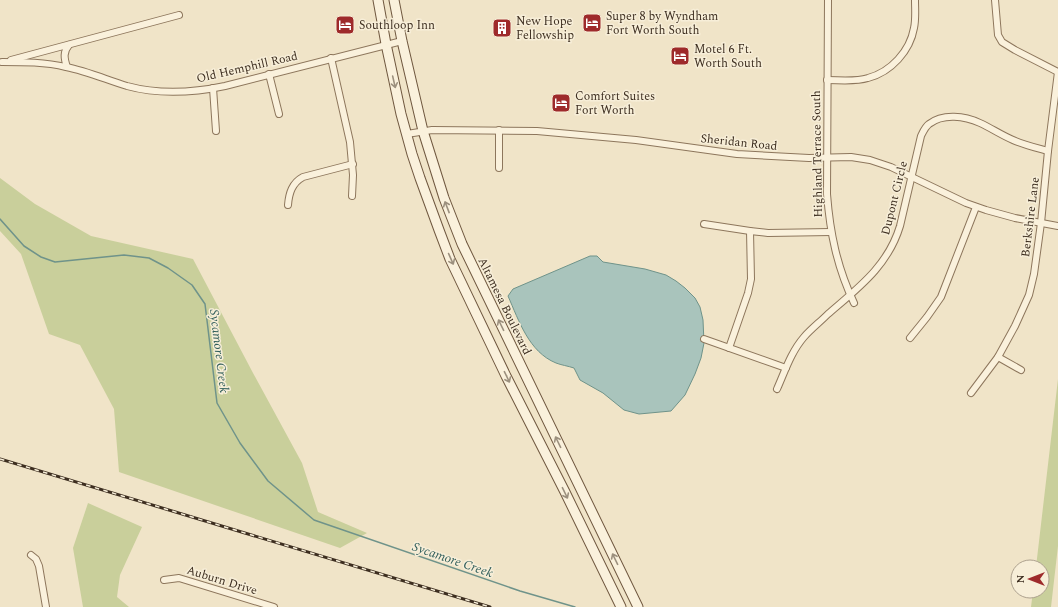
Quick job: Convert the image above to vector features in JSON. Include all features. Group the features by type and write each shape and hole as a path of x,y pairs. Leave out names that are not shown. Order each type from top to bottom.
{"main road":[{"path":"378,0 386,44 407,134 420,178 450,259 506,376 621,607"},
{"name":"Altamesa Boulevard","path":"394,0 423,131 444,198 462,244 638,607"}],"street":[{"name":"Highland Terrace South","path":"828,0 828,219 835,252 854,303"},
{"path":"827,80 858,80 869,78 881,73 894,63 902,55 913,34 915,0"},
{"path":"995,0 998,35 1002,42 1058,72"},
{"name":"Old Hemphill Road","path":"1,62 179,15"},
{"name":"Old Hemphill Road","path":"1,62 36,62 67,67 129,86 147,90 177,92 213,88 402,41"},
{"path":"67,67 64,53 65,49 69,45"},
{"path":"331,58 350,142 352,196"},
{"name":"Berkshire Lane","path":"971,393 998,357 1016,326 1029,295 1034,274 1041,223 1058,72"},
{"path":"269,74 279,114"},
{"path":"213,88 216,131"},
{"name":"Dupont Circle","path":"777,389 795,348 805,336 870,277 893,246 900,226 921,136 924,129 929,124 946,117 962,117 978,122 1013,140 1048,151"},
{"name":"Sheridan Road","path":"407,134 432,130 537,131 636,140 737,154 785,158 851,157 870,160 891,167 976,207 1015,218 1058,226"},
{"path":"499,130 499,168"},
{"path":"288,205 290,190 299,179 352,164"},
{"path":"910,338 941,297 976,207"},
{"path":"704,224 768,233 831,232"},
{"path":"729,348 750,286 750,231"},
{"path":"704,339 786,368"},
{"path":"998,357 1021,370"},
{"path":"32,555 36,559 39,566 46,607"},
{"name":"Auburn Drive","path":"164,580 179,578 274,607"}],"green space":[{"path":"0,178 35,204 91,236 193,259 302,463 318,512 367,533 340,548 119,472 114,409 80,345 49,334 21,254 0,231"},
{"path":"1058,379 1058,546 1051,607 1031,607 1032,599 1050,599 1050,559 1037,559"},
{"path":"88,503 142,527 120,575 117,597 129,607 83,607 73,548"}],"water":[{"path":"590,256 597,256 603,262 645,269 666,275 685,288 695,298 700,307 703,320 704,343 701,358 685,395 671,411 639,414 624,410 603,393 580,380 574,368 556,363 547,358 532,344 526,335 508,296 513,289"}],"waterway":[{"name":"Sycamore Creek","path":"0,219 24,246 41,257 55,262 124,255 149,258 168,268 192,285 205,304 217,403 240,443 268,481 314,520 520,591 575,607"}],"railway":[{"path":"0,459 490,607"}],"place":[{"name":"Super 8 by Wyndham Fort Worth South","path":"592,23"},
{"name":"Southloop Inn","path":"345,25"},
{"name":"New Hope Fellowship","path":"502,28"},
{"name":"Motel 6 Ft. Worth South","path":"680,56"},
{"name":"Comfort Suites Fort Worth","path":"561,103"}]}
